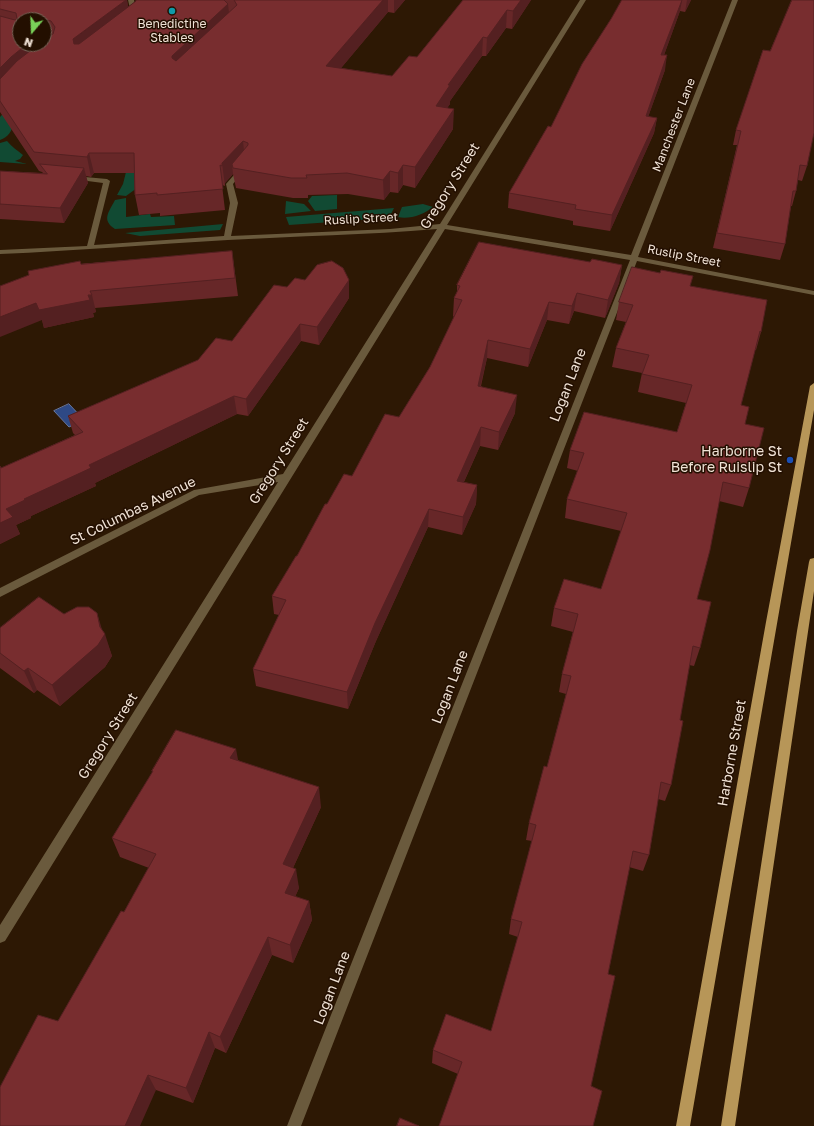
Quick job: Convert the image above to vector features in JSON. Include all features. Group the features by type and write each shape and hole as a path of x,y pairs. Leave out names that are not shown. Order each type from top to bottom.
{"main road":[{"name":"Harborne Street","path":"682,1126 769,630 814,386"},
{"path":"728,1126 800,639 814,562"}],"street":[{"name":"Gregory Street","path":"0,937 583,0"},
{"name":"Manchester Lane","path":"633,258 735,0"},
{"path":"125,5 132,3 135,18 129,22"},
{"path":"228,238 234,203 229,184 246,164"},
{"path":"64,177 106,181 90,248"},
{"name":"Ruslip Street","path":"0,252 90,248 228,238 390,231 441,226 633,258 814,293"},
{"name":"Logan Lane","path":"294,1126 633,258"},
{"name":"St Columbas Avenue","path":"0,593 197,492 286,477"}],"green space":[{"path":"14,101 14,118 12,129 0,140 0,117"},
{"path":"7,141 23,155 20,159 15,161 27,164 0,162 0,143"},
{"path":"134,170 137,188 126,196 117,195 123,184 126,172"},
{"path":"337,195 337,209 315,211 308,201 312,196"},
{"path":"126,198 126,217 150,214 151,217 174,216 175,225 115,229 108,222 107,219 109,212 115,200"},
{"path":"286,201 304,204 311,211 285,214"},
{"path":"423,204 433,207 417,216 407,218 398,217 402,207"},
{"path":"394,208 389,218 289,225 286,217"},
{"path":"223,224 220,230 140,236 125,233"}],"water":[{"path":"69,404 84,420 69,427 54,411"}],"building":[{"path":"0,0 126,0 73,39 74,44 79,44 136,0 224,0 228,4 172,56 172,58 176,61 237,5 234,0 383,0 326,66 392,76 409,56 417,57 463,0 521,0 513,11 507,10 487,38 483,37 448,85 450,85 436,106 454,109 415,167 403,165 398,173 390,171 383,180 347,173 306,175 307,178 291,178 233,168 232,164 248,145 248,143 243,141 222,163 222,166 220,165 223,189 157,195 157,193 135,195 134,153 89,153 87,157 34,152 0,101 0,79 17,61 29,52 52,52 52,35 55,27 52,22 52,12 12,12 0,9"},
{"path":"622,0 682,0 661,55 667,55 646,116 657,118 612,215 575,209 576,205 509,193 548,126 551,127 582,64"},
{"path":"792,0 814,0 814,133 807,166 800,165 796,191 793,191 785,244 717,233 741,131 736,130 763,50 770,51"},
{"path":"0,16 12,19 12,52 17,52 0,68"},
{"path":"40,164 84,168 60,208 0,204 0,171 47,174"},
{"path":"479,242 590,262 592,259 622,265 608,300 577,293 572,306 549,302 530,349 488,340 478,386 517,395 499,432 481,427 457,481 477,485 463,517 429,509 375,623 347,692 253,669 286,600 272,596 297,556 325,504 327,504 344,474 352,476 385,414 399,417 430,367 462,300 454,298 460,286 457,285"},
{"path":"232,251 235,278 90,291 92,295 88,295 90,300 39,310 36,303 0,317 0,286 29,275 28,271 80,261 81,264"},
{"path":"332,261 343,268 349,280 317,327 300,324 246,399 234,396 89,465 91,468 6,509 13,517 0,523 0,466 1,468 83,432 68,416 198,360 216,338 232,341 274,285 287,287 295,278 305,280 317,265"},
{"path":"632,267 660,273 661,270 693,276 690,286 767,300 761,332 760,331 741,405 749,407 745,424 764,428 749,488 723,482 710,550 697,599 711,602 700,648 693,646 680,720 683,721 671,785 661,782 649,855 633,851 608,974 615,976 591,1086 602,1091 593,1126 439,1126 462,1062 433,1050 446,1014 491,1031 522,922 511,919 536,825 529,823 544,766 547,767 571,676 562,674 578,614 554,608 564,579 601,589 627,513 567,499 584,453 570,450 584,412 677,432 692,385 642,374 649,355 616,348 633,305 619,302"},
{"path":"39,597 64,614 77,607 89,607 97,613 100,627 105,634 98,645 52,685 28,668 24,671 0,653 0,628"},
{"path":"176,730 236,749 230,758 319,787 283,864 296,869 285,893 309,901 290,945 268,937 220,1037 209,1032 186,1088 148,1075 125,1126 0,1126 0,1087 38,1015 58,1021 121,911 124,912 156,854 112,838"},
{"path":"400,1118 419,1126 397,1126"}],"place":[{"name":"Benedictine Stables","path":"172,11"},
{"name":"Harborne St Before Ruislip St","path":"790,460"}]}
